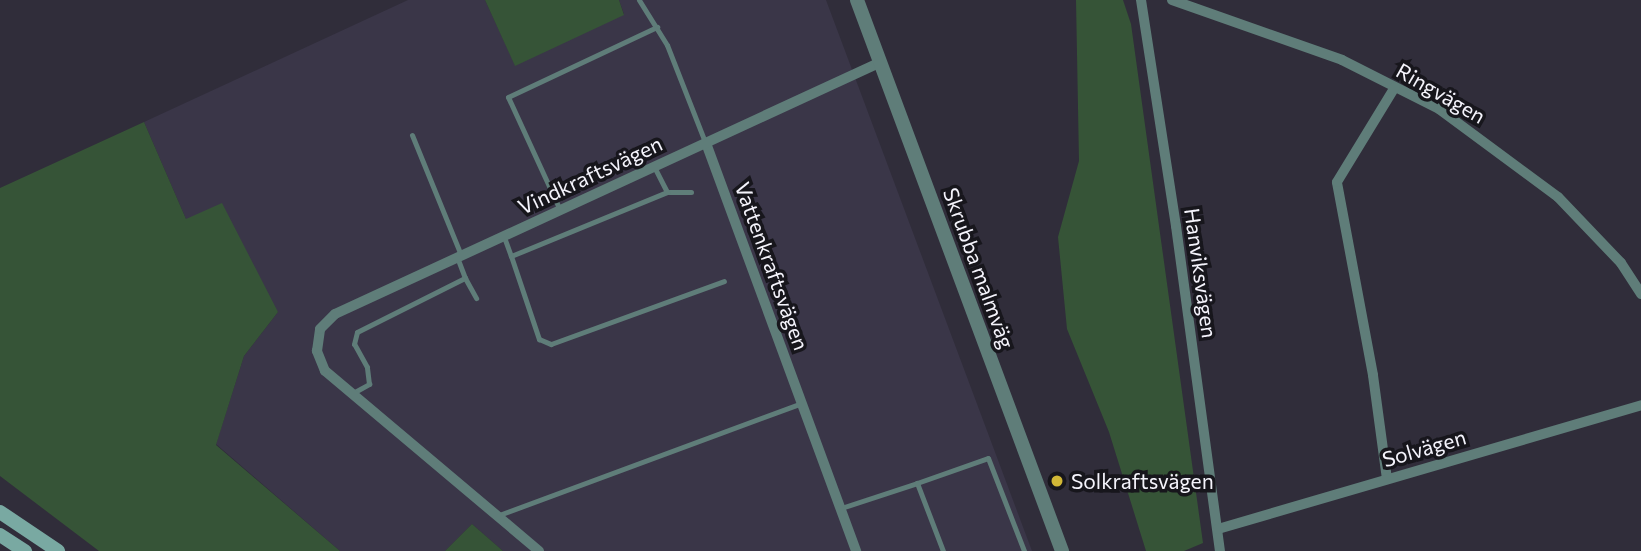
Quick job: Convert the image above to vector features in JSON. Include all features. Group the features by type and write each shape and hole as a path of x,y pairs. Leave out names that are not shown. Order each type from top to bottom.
{"main road":[{"path":"0,512 58,551"},
{"path":"0,535 25,551"}],"street":[{"name":"Skrubba malmväg","path":"857,0 1062,551"},
{"name":"Hanviksvägen","path":"1141,0 1220,551"},
{"name":"Ringvägen","path":"1172,0 1342,60 1438,109 1558,197 1621,263 1641,294"},
{"name":"Vindkraftsvägen","path":"351,394 325,371 319,360 320,330 335,314 881,62"},
{"path":"1387,479 1373,375 1337,182 1395,87"},
{"name":"Vattenkraftsvägen","path":"706,143 856,551"},
{"path":"351,394 539,551"},
{"name":"Solvägen","path":"1217,529 1641,405"}],"lane":[{"name":"Vattenkraftsvägen","path":"639,0 667,45 706,143"},
{"path":"560,209 508,97 657,27"},
{"path":"412,135 465,278 476,298"},
{"path":"654,167 667,191"},
{"path":"511,256 667,191 691,192"},
{"path":"503,236 539,339 551,344 724,281"},
{"path":"351,394 369,384 367,367 354,344 357,332 465,278"},
{"path":"499,515 802,403"},
{"path":"841,508 988,458 1024,551"},
{"path":"917,483 943,551"}],"shaded area":[{"path":"408,0 485,0 515,65 624,14 619,0 826,0 1032,551 503,551 472,524 445,551 340,551 216,444 244,356 278,312 186,219 144,122"}],"green space":[{"path":"485,0 619,0 624,15 515,66"},
{"path":"1076,0 1123,0 1131,24 1203,543 1184,551 1146,551 1109,432 1067,329 1058,237 1079,161"},
{"path":"144,122 186,219 222,203 278,312 244,356 216,445 340,551 99,551 0,476 0,188"},
{"path":"472,524 503,551 445,551"}],"place":[{"name":"Solkraftsvägen","path":"1057,481"}]}
